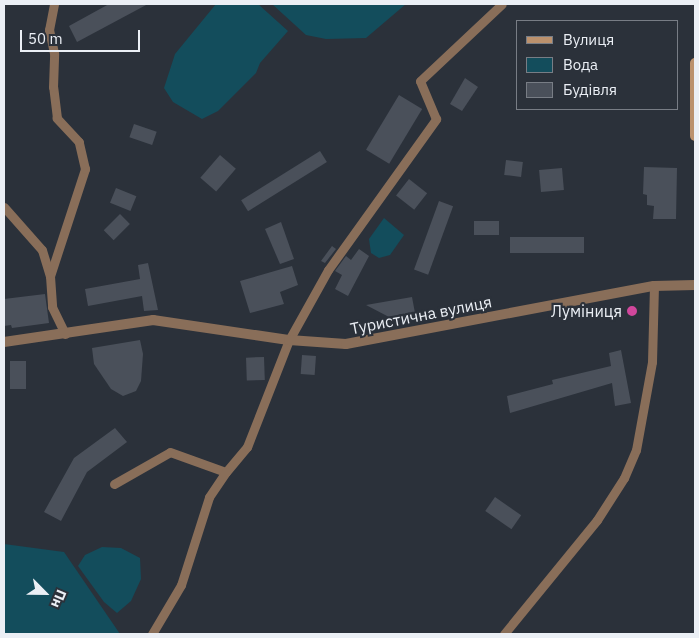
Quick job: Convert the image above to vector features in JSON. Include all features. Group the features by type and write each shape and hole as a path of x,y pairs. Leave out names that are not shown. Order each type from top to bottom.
{"street":[{"path":"695,63 695,136"},
{"name":"Туристична вулиця","path":"4,342 153,320 288,340 346,344 654,286 695,285"}],"lane":[{"path":"50,276 85,169 79,142 57,118 53,87 54,53 49,30 54,4"},
{"path":"152,634 181,585 209,497 247,446 288,340 328,270 436,119 420,80 502,4"},
{"path":"4,206 42,250 50,276 52,307 64,334"},
{"path":"504,634 597,520 624,478 636,450 652,362 654,286"},
{"path":"114,484 170,452 226,472"}],"water":[{"path":"216,4 258,4 288,31 260,63 256,73 218,111 202,119 173,102 164,88 175,54"},
{"path":"272,4 406,4 366,38 326,39 306,35"},
{"path":"384,218 404,235 390,255 379,258 371,253 369,239"},
{"path":"4,544 64,552 120,634 4,634"},
{"path":"102,547 121,548 140,558 141,579 131,601 117,613 104,602 78,566 85,555"}],"building":[{"path":"109,4 148,4 77,42 69,26"},
{"path":"465,78 478,87 462,111 450,104"},
{"path":"399,95 422,109 389,164 366,150"},
{"path":"134,124 157,132 152,145 129,137"},
{"path":"320,151 327,162 248,211 241,200"},
{"path":"220,155 236,169 216,191 200,178"},
{"path":"506,160 523,162 521,177 504,175"},
{"path":"644,167 677,168 676,219 653,219 654,206 647,205 647,195 643,194"},
{"path":"562,168 564,190 541,192 539,170"},
{"path":"409,179 427,193 414,210 396,196"},
{"path":"116,188 136,196 130,211 110,203"},
{"path":"439,201 453,206 428,275 414,270"},
{"path":"120,214 130,224 114,240 104,230"},
{"path":"474,221 499,221 499,235 474,235"},
{"path":"281,222 294,259 280,264 265,229"},
{"path":"510,237 584,237 584,253 510,253"},
{"path":"332,246 336,249 325,263 321,261"},
{"path":"359,249 369,256 348,296 335,289 342,275 335,271 346,256 351,260"},
{"path":"148,263 158,310 144,311 142,296 88,306 85,289 140,279 138,265"},
{"path":"292,266 298,285 280,292 284,304 250,313 240,281"},
{"path":"45,294 49,323 12,328 11,325 4,326 4,299"},
{"path":"412,297 415,313 389,317 366,305"},
{"path":"140,340 143,354 141,381 136,391 123,396 111,389 94,364 92,348"},
{"path":"621,350 631,403 615,406 612,383 510,413 507,396 553,384 552,380 611,366 609,353"},
{"path":"302,355 316,356 315,375 301,374"},
{"path":"264,357 265,380 247,381 246,358"},
{"path":"10,361 26,361 26,389 10,389"},
{"path":"115,428 127,442 87,472 61,521 44,512 74,458"},
{"path":"495,497 521,515 511,529 485,511"}],"place":[{"name":"Луміниця","path":"632,311"}]}
